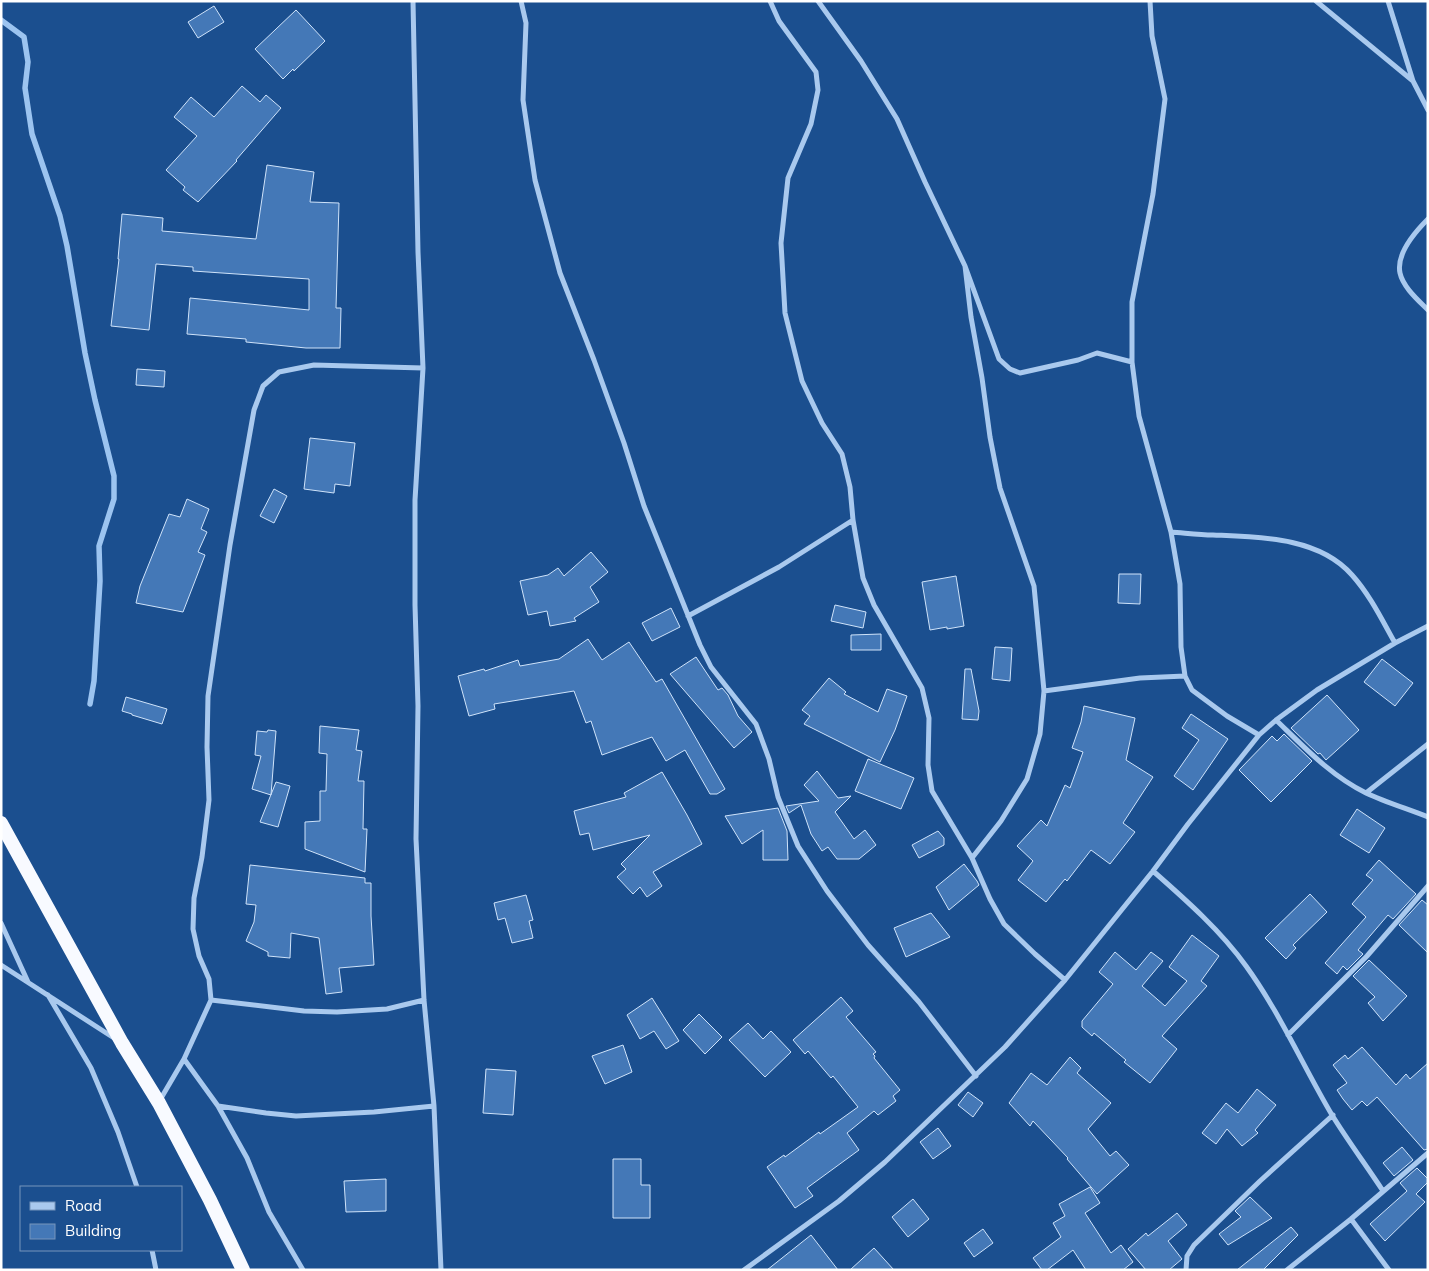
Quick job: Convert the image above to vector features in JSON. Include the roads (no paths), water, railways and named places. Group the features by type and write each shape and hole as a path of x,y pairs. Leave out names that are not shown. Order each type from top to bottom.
{"highway":[{"path":"1,823 122,1043 159,1103 210,1200 243,1270"}],"street":[{"path":"413,1 418,252 423,368 415,500 415,605 418,706 416,839 424,1000 434,1106 441,1270"},
{"path":"521,1 526,23 523,100 537,189 560,273 624,443 644,506 688,616 711,667 756,724 769,759 778,798 798,846 827,891 868,945 919,1002 976,1076"},
{"path":"770,1 779,21 816,72 818,90 812,124 788,178 781,242 785,313 802,381 822,423 842,454 850,487 852,520 863,578 874,605 922,688 930,718 928,765 932,791 972,858 990,900 1004,924 1065,980"},
{"path":"818,1 861,61 897,119 965,266 999,359 1010,369 1020,373 1078,360 1097,353 1132,362"},
{"path":"1150,1 1152,36 1165,99 1153,194 1132,302 1132,362 1139,416 1171,532 1180,584 1181,647 1185,676 1192,690 1227,716 1259,735"},
{"path":"1316,1 1412,81"},
{"path":"1388,1 1412,81 1428,110"},
{"path":"1428,219 1416,231 1401,256 1400,272 1406,286 1428,310"},
{"path":"965,266 990,437 999,479 1034,586 1044,691 1040,734 1027,779 1002,821 972,858"},
{"path":"159,1103 184,1058 211,1000 209,978 199,956 193,929 194,898 202,857 209,800 208,696 230,545 254,410 263,386 279,372 314,365 423,368"},
{"path":"688,616 779,567 852,520"},
{"path":"1171,532 1244,535 1306,545 1336,560 1352,574 1368,596 1395,643"},
{"path":"744,1270 839,1201 885,1162 1005,1047 1065,980 1259,735 1317,690 1395,643 1428,626"},
{"path":"1044,691 1140,678 1185,676"},
{"path":"1276,720 1337,776 1366,793 1428,817"},
{"path":"1366,793 1428,744"},
{"path":"1153,871 1181,896 1245,965 1267,996 1332,1115 1383,1191"},
{"path":"1288,1035 1367,956 1428,886"},
{"path":"1,923 28,983"},
{"path":"1,965 122,1043"},
{"path":"48,995 91,1068 118,1132 138,1186"},
{"path":"211,1000 304,1011 337,1012 387,1009 424,1000"},
{"path":"184,1058 218,1106 247,1158 269,1212 303,1270"},
{"path":"218,1106 296,1116 374,1112 434,1106"},
{"path":"1186,1270 1187,1256 1194,1244 1332,1115"},
{"path":"1287,1270 1351,1219 1428,1152"},
{"path":"1351,1219 1389,1270"},
{"path":"152,1251 156,1270"}],"waterway":[{"path":"1,20 24,37 28,62 25,88 32,134 60,216 67,246 85,353 114,476 114,499 99,546 100,581 94,681 90,704"}]}
